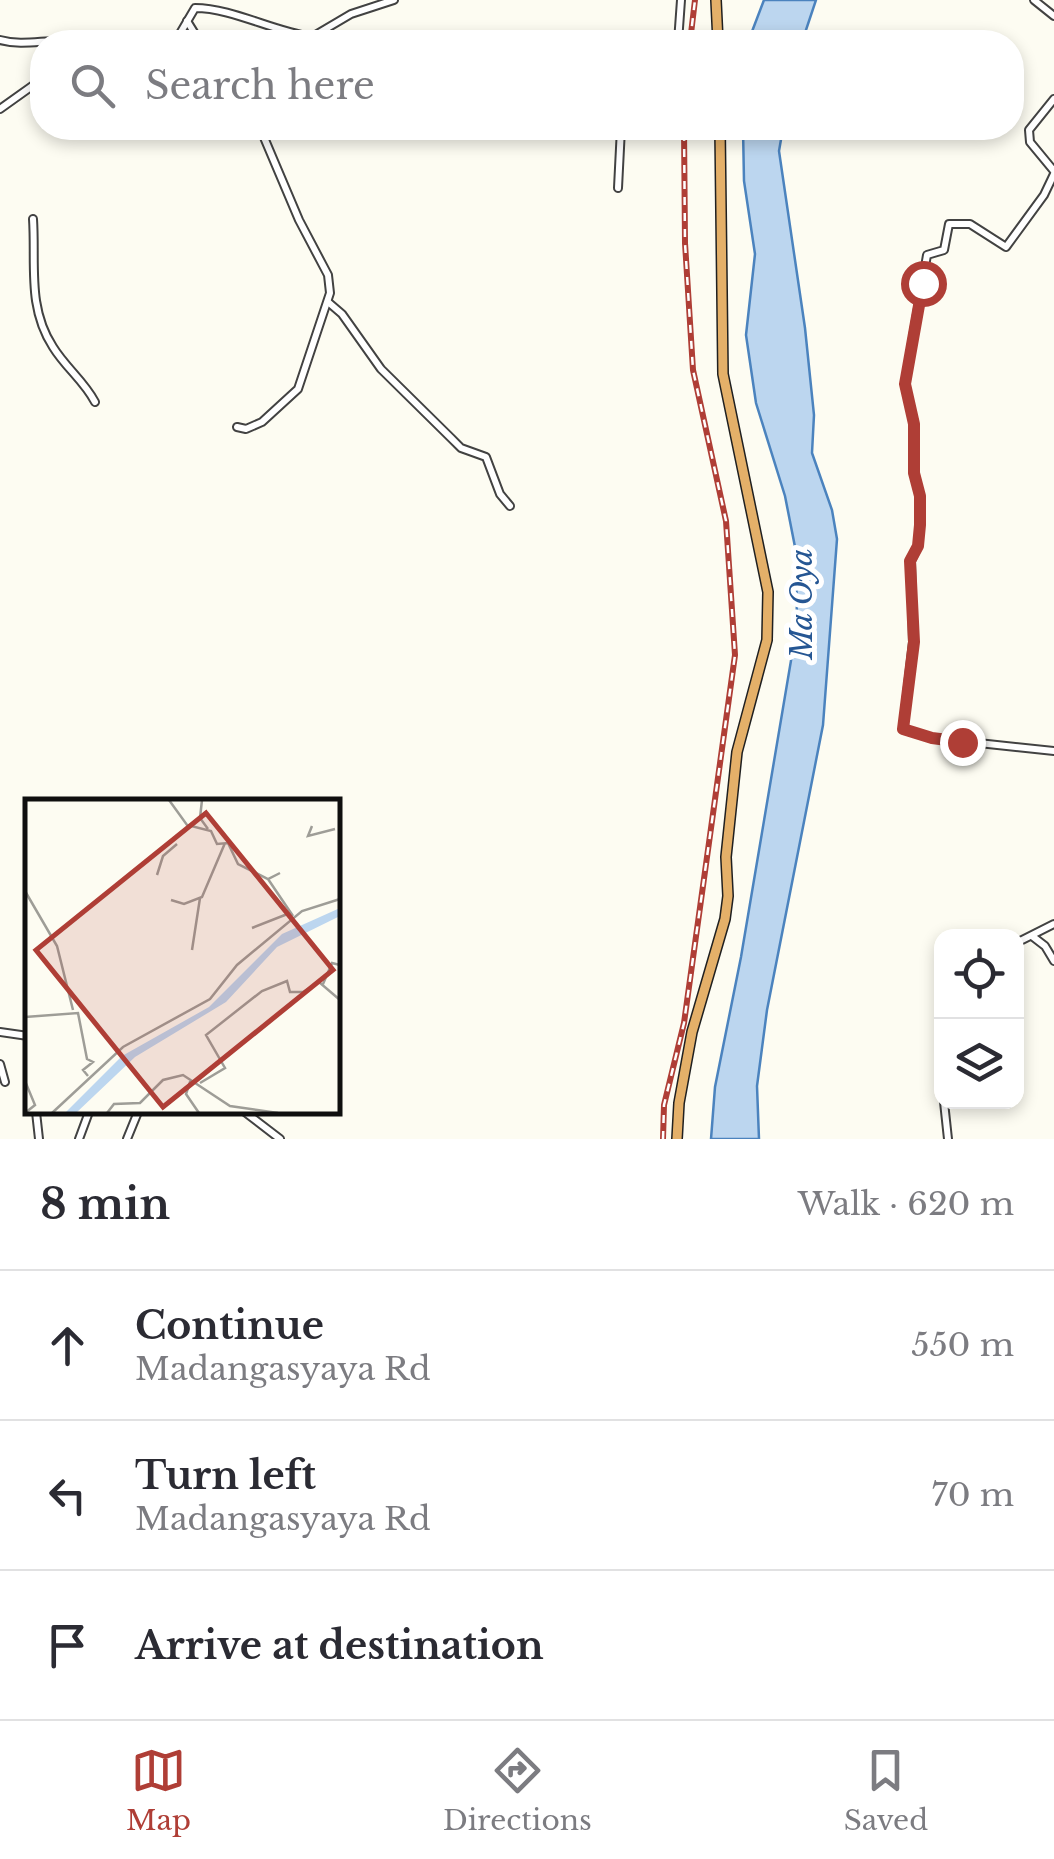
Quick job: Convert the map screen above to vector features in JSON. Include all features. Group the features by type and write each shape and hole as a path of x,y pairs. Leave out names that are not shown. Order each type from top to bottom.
{"highway":[{"path":"716,0 717,30"},
{"path":"677,1139 679,1103 692,1032 725,920 726,857 737,752 767,640 768,592 723,374 720,140"}],"street":[{"path":"324,30 351,14 394,0"},
{"path":"679,30 681,0"},
{"path":"1034,0 1054,16"},
{"path":"181,30 194,8 209,8 287,30"},
{"path":"186,20 192,30"},
{"path":"0,40 30,42"},
{"path":"0,109 30,88"},
{"path":"1054,98 1030,130 1030,142 1054,172 1044,195 1006,247 970,224 949,224 944,250 927,255 905,384 914,424 920,525 918,546 910,561 914,642 903,729 932,738 1054,751"},
{"path":"237,428 246,429 262,422 298,389 328,302 328,275 298,220 265,140"},
{"path":"618,188 620,140"},
{"path":"34,219 36,313 54,348 82,379 96,402"},
{"path":"328,302 342,314 381,368 450,438 462,448 486,457 500,494 510,506"},
{"path":"1024,940 1054,924"},
{"path":"1032,936 1045,946 1054,961"},
{"path":"0,1041 0,1032 25,1036"},
{"path":"0,1064 5,1082"},
{"path":"945,1109 948,1139"},
{"path":"36,1114 39,1139"},
{"path":"79,1139 88,1114"},
{"path":"127,1139 137,1114"},
{"path":"248,1114 280,1139"}],"water":[{"path":"764,0 816,0 806,30 753,30"},
{"name":"Ma Oya","path":"743,140 781,140 779,151 814,415 812,453 832,510 837,539 823,725 767,1010 757,1086 759,1139 711,1139 715,1087 797,625 796,552 785,496 756,403 746,335 755,254 744,181"}],"railway":[{"path":"691,30 695,0"},
{"path":"663,1139 664,1105 684,1023 735,655 726,521 693,370 685,243 684,140"}],"route":[{"path":"923,283 905,384 914,424 920,525 918,546 910,561 914,642 903,729 962,742"}]}
